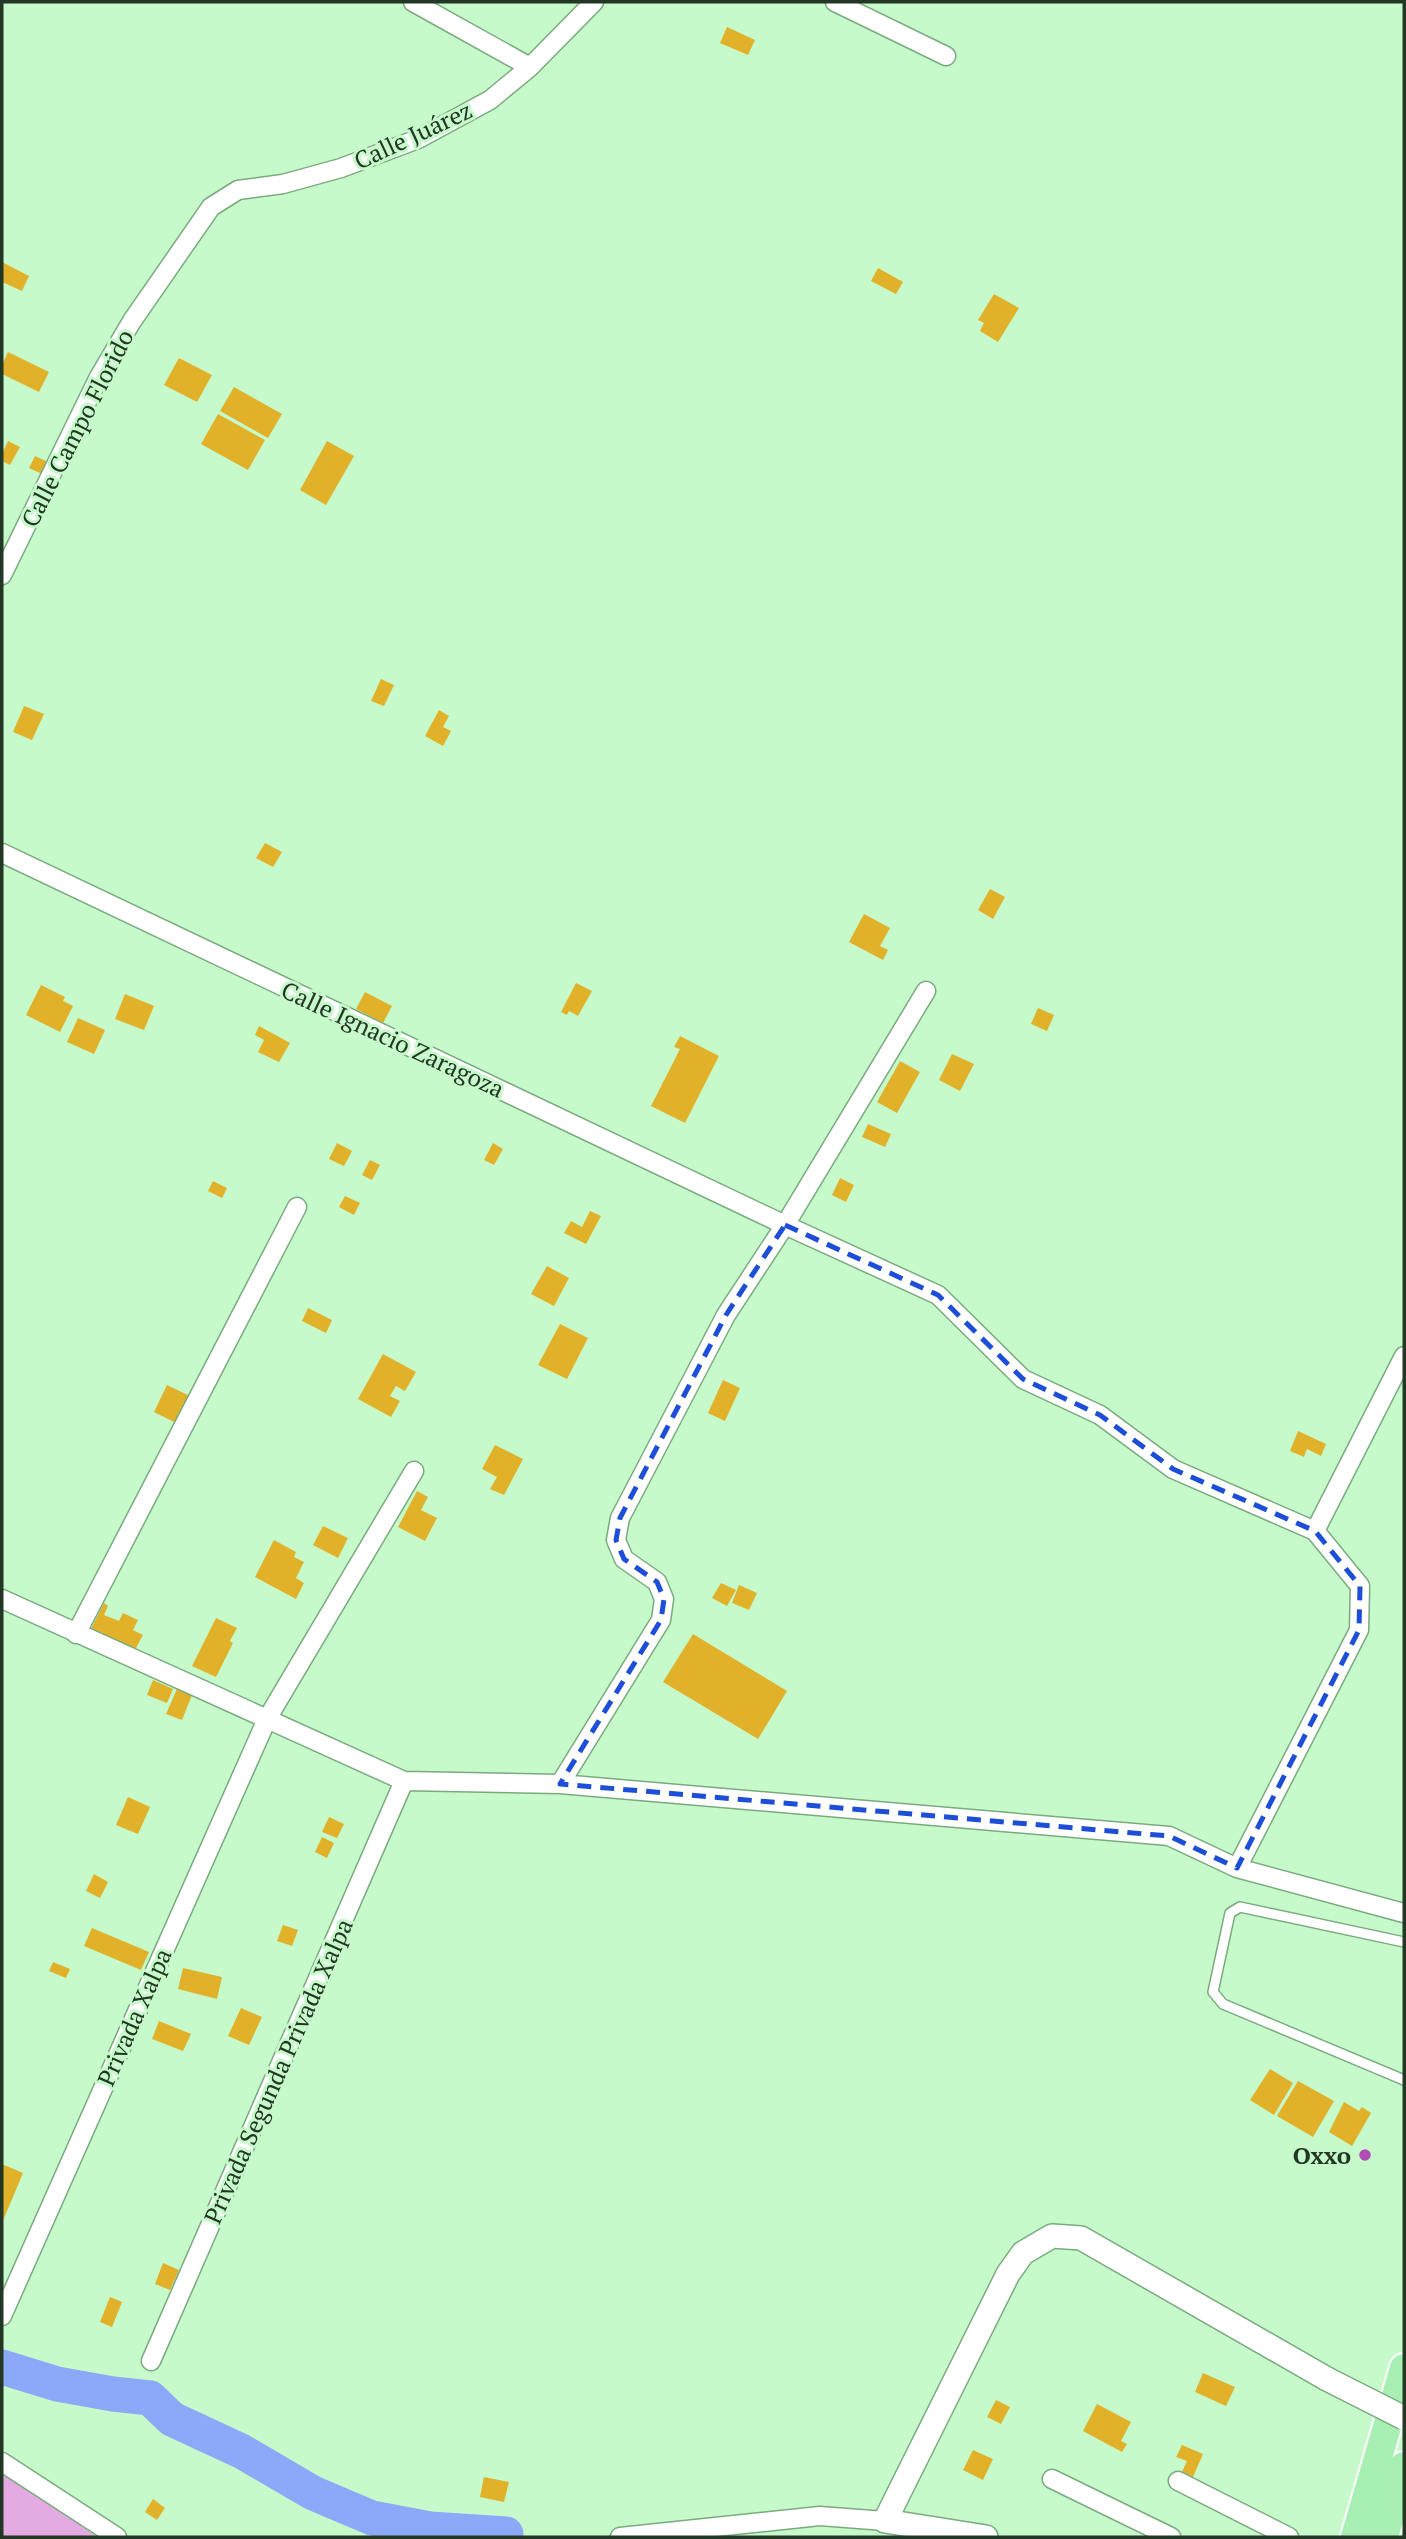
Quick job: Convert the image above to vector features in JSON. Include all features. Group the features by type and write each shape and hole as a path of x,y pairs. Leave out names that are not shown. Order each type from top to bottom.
{"main road":[{"path":"1355,2537 1404,2368"},
{"path":"1384,2537 1404,2466"}],"street":[{"path":"414,2 530,68"},
{"name":"Calle Juárez","path":"238,190 284,184 330,171 418,139 490,100 530,68 594,2"},
{"path":"835,2 946,56"},
{"name":"Calle Campo Florido","path":"2,575 99,377 132,321 211,207 238,190"},
{"name":"Calle Ignacio Zaragoza","path":"2,853 938,1295 1023,1379 1100,1415 1173,1469 1315,1531"},
{"path":"560,1784 661,1620 664,1599 657,1582 624,1559 616,1540 620,1518 726,1315 785,1225 926,992"},
{"path":"76,1634 296,1207"},
{"path":"1237,1868 1359,1630 1360,1586 1315,1531 1404,1356"},
{"name":"Privada Xalpa","path":"2,2315 267,1719 414,1471"},
{"path":"2,1599 404,1781 560,1784 1169,1836 1237,1868 1404,1913"},
{"name":"Privada Segunda Privada Xalpa","path":"151,2361 404,1781"},
{"path":"885,2521 1008,2274 1023,2253 1052,2236 1081,2238 1327,2379 1404,2418"},
{"path":"3,2464 111,2535"},
{"path":"1052,2479 1171,2537"},
{"path":"1178,2481 1289,2537"},
{"path":"620,2537 820,2516 885,2521 986,2537"}],"lane":[{"path":"1404,1942 1240,1907 1230,1913 1213,1992 1223,2004 1404,2080"}],"highlighted area":[{"path":"785,1225 938,1295 1023,1379 1100,1415 1173,1469 1315,1531 1360,1586 1359,1630 1237,1868 1169,1836 560,1784 661,1620 664,1599 657,1582 624,1559 616,1540 620,1518 726,1315"}],"shaded area":[{"path":"5,2473 97,2537 2,2537 2,2480"}],"building":[{"path":"727,27 755,40 748,55 720,43"},
{"path":"2,262 29,276 22,291 2,282"},
{"path":"878,268 903,282 896,294 871,281"},
{"path":"994,294 1019,308 998,342 980,331 984,323 978,320"},
{"path":"8,352 49,372 39,392 2,374 2,365"},
{"path":"179,358 212,375 197,402 164,385"},
{"path":"234,387 282,414 268,438 220,411"},
{"path":"218,414 265,440 248,470 201,444"},
{"path":"8,441 20,447 10,465 2,461"},
{"path":"327,441 354,456 326,505 300,490"},
{"path":"35,456 48,462 42,474 29,468"},
{"path":"381,679 394,685 384,706 371,701"},
{"path":"24,706 44,714 32,740 13,732"},
{"path":"439,710 449,716 443,727 451,731 443,746 425,736"},
{"path":"265,843 282,852 273,867 256,858"},
{"path":"990,889 1005,897 993,919 978,910"},
{"path":"864,914 890,928 880,946 888,950 883,960 849,942"},
{"path":"576,983 592,991 578,1016 569,1011 567,1015 561,1012"},
{"path":"41,985 65,997 63,1001 73,1006 60,1032 26,1015"},
{"path":"365,992 392,1006 383,1023 356,1009"},
{"path":"125,994 154,1006 144,1030 115,1019"},
{"path":"1038,1008 1054,1015 1047,1031 1031,1024"},
{"path":"78,1018 105,1030 94,1054 67,1042"},
{"path":"259,1026 290,1043 279,1062 258,1052 264,1040 255,1035"},
{"path":"680,1036 719,1056 685,1123 651,1106 680,1049 674,1047"},
{"path":"952,1054 974,1064 960,1091 939,1080"},
{"path":"900,1061 920,1072 897,1113 877,1102"},
{"path":"868,1124 891,1134 885,1147 862,1137"},
{"path":"337,1143 352,1151 344,1166 329,1159"},
{"path":"493,1143 503,1149 494,1165 484,1160"},
{"path":"370,1160 380,1165 372,1180 362,1175"},
{"path":"840,1178 854,1185 846,1202 832,1195"},
{"path":"213,1181 227,1188 222,1198 208,1191"},
{"path":"345,1196 360,1203 354,1215 339,1207"},
{"path":"590,1211 601,1216 586,1244 564,1233 571,1221 582,1227"},
{"path":"547,1266 569,1278 554,1306 531,1294"},
{"path":"308,1308 332,1320 326,1333 302,1321"},
{"path":"560,1324 588,1338 567,1379 538,1365"},
{"path":"383,1354 416,1372 405,1391 396,1386 390,1396 400,1401 391,1417 358,1399"},
{"path":"723,1380 740,1388 725,1421 708,1413"},
{"path":"167,1385 192,1397 178,1424 154,1412"},
{"path":"1298,1431 1326,1444 1321,1456 1307,1449 1304,1457 1290,1451"},
{"path":"495,1445 523,1459 504,1495 490,1489 497,1477 482,1469"},
{"path":"417,1491 428,1497 421,1510 437,1518 425,1541 398,1527"},
{"path":"323,1526 348,1538 338,1558 313,1545"},
{"path":"274,1540 296,1552 294,1557 304,1562 296,1578 304,1583 296,1599 255,1577"},
{"path":"721,1583 736,1590 727,1606 712,1598"},
{"path":"739,1585 757,1593 749,1610 732,1603"},
{"path":"104,1603 108,1606 104,1615 119,1621 123,1613 138,1620 133,1630 143,1635 135,1650 91,1629"},
{"path":"216,1618 237,1628 230,1641 233,1643 216,1677 192,1666"},
{"path":"693,1634 787,1691 758,1739 663,1682"},
{"path":"153,1680 173,1689 167,1703 147,1695"},
{"path":"177,1689 192,1695 182,1720 166,1714"},
{"path":"128,1797 150,1807 138,1834 116,1825"},
{"path":"329,1817 344,1824 337,1838 322,1832"},
{"path":"322,1837 334,1843 327,1858 315,1852"},
{"path":"94,1874 108,1882 100,1898 86,1891"},
{"path":"283,1925 298,1930 292,1946 277,1941"},
{"path":"92,1928 149,1952 141,1970 84,1946"},
{"path":"53,1962 70,1969 66,1978 49,1971"},
{"path":"183,1968 222,1977 217,1999 178,1989"},
{"path":"241,2008 262,2017 249,2045 228,2036"},
{"path":"159,2021 191,2034 183,2051 152,2039"},
{"path":"1270,2069 1293,2083 1274,2115 1250,2100"},
{"path":"1298,2081 1334,2101 1313,2137 1277,2116"},
{"path":"1344,2102 1359,2111 1362,2107 1371,2113 1352,2146 1329,2132"},
{"path":"2,2164 23,2173 2,2223"},
{"path":"163,2263 179,2270 170,2290 155,2284"},
{"path":"110,2297 122,2302 112,2327 100,2322"},
{"path":"1203,2373 1235,2387 1226,2406 1195,2392"},
{"path":"996,2400 1010,2407 1001,2424 987,2417"},
{"path":"1097,2404 1131,2422 1121,2441 1127,2444 1122,2452 1083,2431"},
{"path":"1182,2445 1203,2454 1193,2477 1182,2472 1187,2461 1176,2457"},
{"path":"973,2450 993,2459 983,2480 963,2470"},
{"path":"484,2477 509,2482 504,2502 480,2497"},
{"path":"153,2499 165,2508 157,2520 145,2512"}],"waterway":[{"path":"2,2367 57,2384 150,2398 172,2419 241,2451 313,2493 372,2518 430,2529 506,2534"}],"place":[{"name":"Oxxo","path":"1365,2155"}]}
